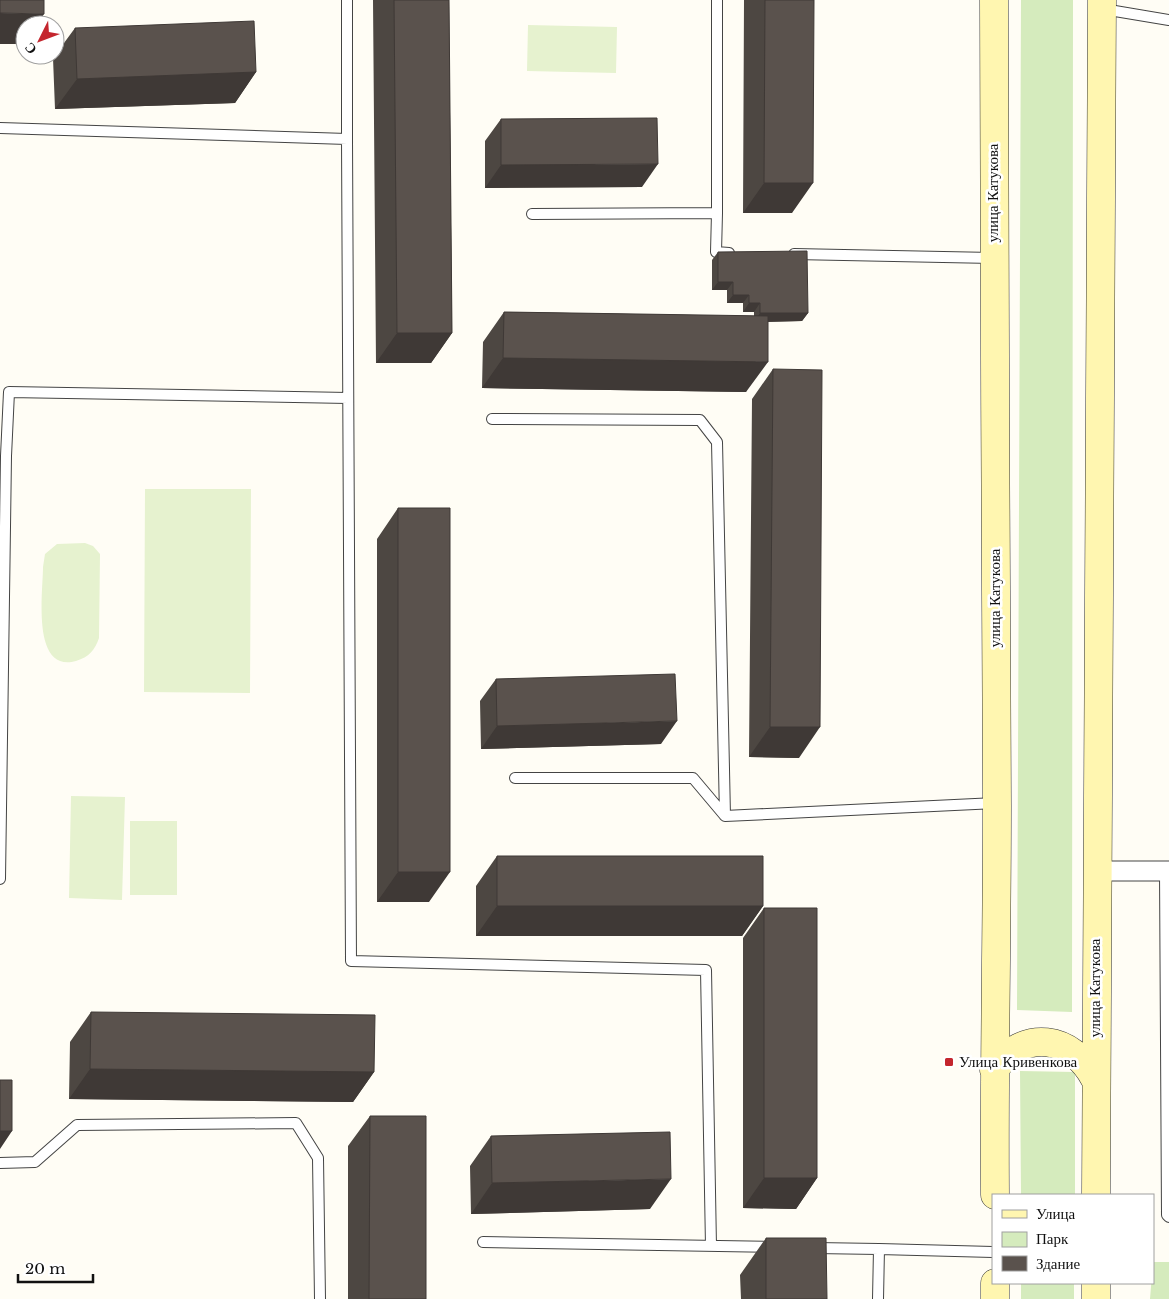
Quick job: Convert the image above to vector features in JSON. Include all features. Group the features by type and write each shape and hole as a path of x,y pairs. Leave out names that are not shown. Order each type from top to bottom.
{"main road":[{"name":"улица Катукова","path":"994,0 993,258 997,802 994,1070 995,1194"},
{"name":"улица Катукова","path":"1096,1194 1096,872 1102,5"},
{"path":"994,1070 1002,1058 1013,1049 1033,1041 1055,1042 1074,1052 1090,1068 1095,1079"},
{"path":"995,1284 995,1299"},
{"path":"1096,1284 1096,1299"}],"street":[{"path":"1096,872 1167,871"}],"lane":[{"path":"347,0 351,961 706,970 711,1246"},
{"path":"717,0 716,252 736,253"},
{"path":"1102,5 1169,20"},
{"path":"0,128 347,140"},
{"path":"532,214 717,213"},
{"path":"783,254 993,258"},
{"path":"0,878 6,456 9,392 348,398"},
{"path":"492,419 700,420 717,442 725,816"},
{"path":"515,778 693,778 725,816"},
{"path":"725,816 997,802"},
{"path":"1167,871 1167,1205 1169,1217"},
{"path":"0,1163 35,1162 76,1125 296,1123 318,1158 320,1299"},
{"path":"484,1242 785,1248"},
{"path":"803,1248 992,1252"},
{"path":"878,1299 879,1249"}],"green space":[{"path":"1021,0 1073,0 1072,1012 1017,1010"},
{"path":"528,25 617,27 616,73 527,71"},
{"path":"145,489 251,489 250,693 144,692"},
{"path":"85,543 93,546 100,554 99,638 96,646 85,657 76,661 62,661 52,655 46,643 43,628 42,594 45,554 57,544"},
{"path":"71,796 125,797 122,900 69,898"},
{"path":"130,821 177,821 177,895 130,895"},
{"path":"1020,1071 1075,1072 1075,1194 1021,1194"},
{"path":"1154,1262 1169,1262 1169,1299 1150,1299 1151,1284 1154,1284"},
{"path":"1021,1284 1074,1284 1074,1299 1021,1299"}],"building":[{"path":"0,0 44,0 44,14 0,13"},
{"path":"394,0 449,0 452,333 397,333"},
{"path":"765,0 814,0 813,183 764,183"},
{"path":"254,21 256,72 77,79 75,28"},
{"path":"657,118 658,164 501,165 501,119"},
{"path":"807,251 808,313 760,313 760,303 749,303 749,295 733,295 733,282 718,282 718,252"},
{"path":"504,312 768,316 768,362 503,358"},
{"path":"773,369 822,370 820,727 770,727"},
{"path":"398,508 450,508 450,872 398,872"},
{"path":"675,674 677,721 497,726 496,679"},
{"path":"497,856 763,856 763,906 497,906"},
{"path":"764,908 817,908 817,1178 764,1178"},
{"path":"91,1012 375,1015 374,1072 90,1069"},
{"path":"0,1080 12,1080 12,1131 0,1131"},
{"path":"370,1116 426,1116 426,1299 369,1299"},
{"path":"670,1132 671,1179 492,1183 491,1136"},
{"path":"766,1238 826,1238 827,1299 766,1299"}],"place":[{"name":"Улица Кривенкова","path":"949,1062"}]}
